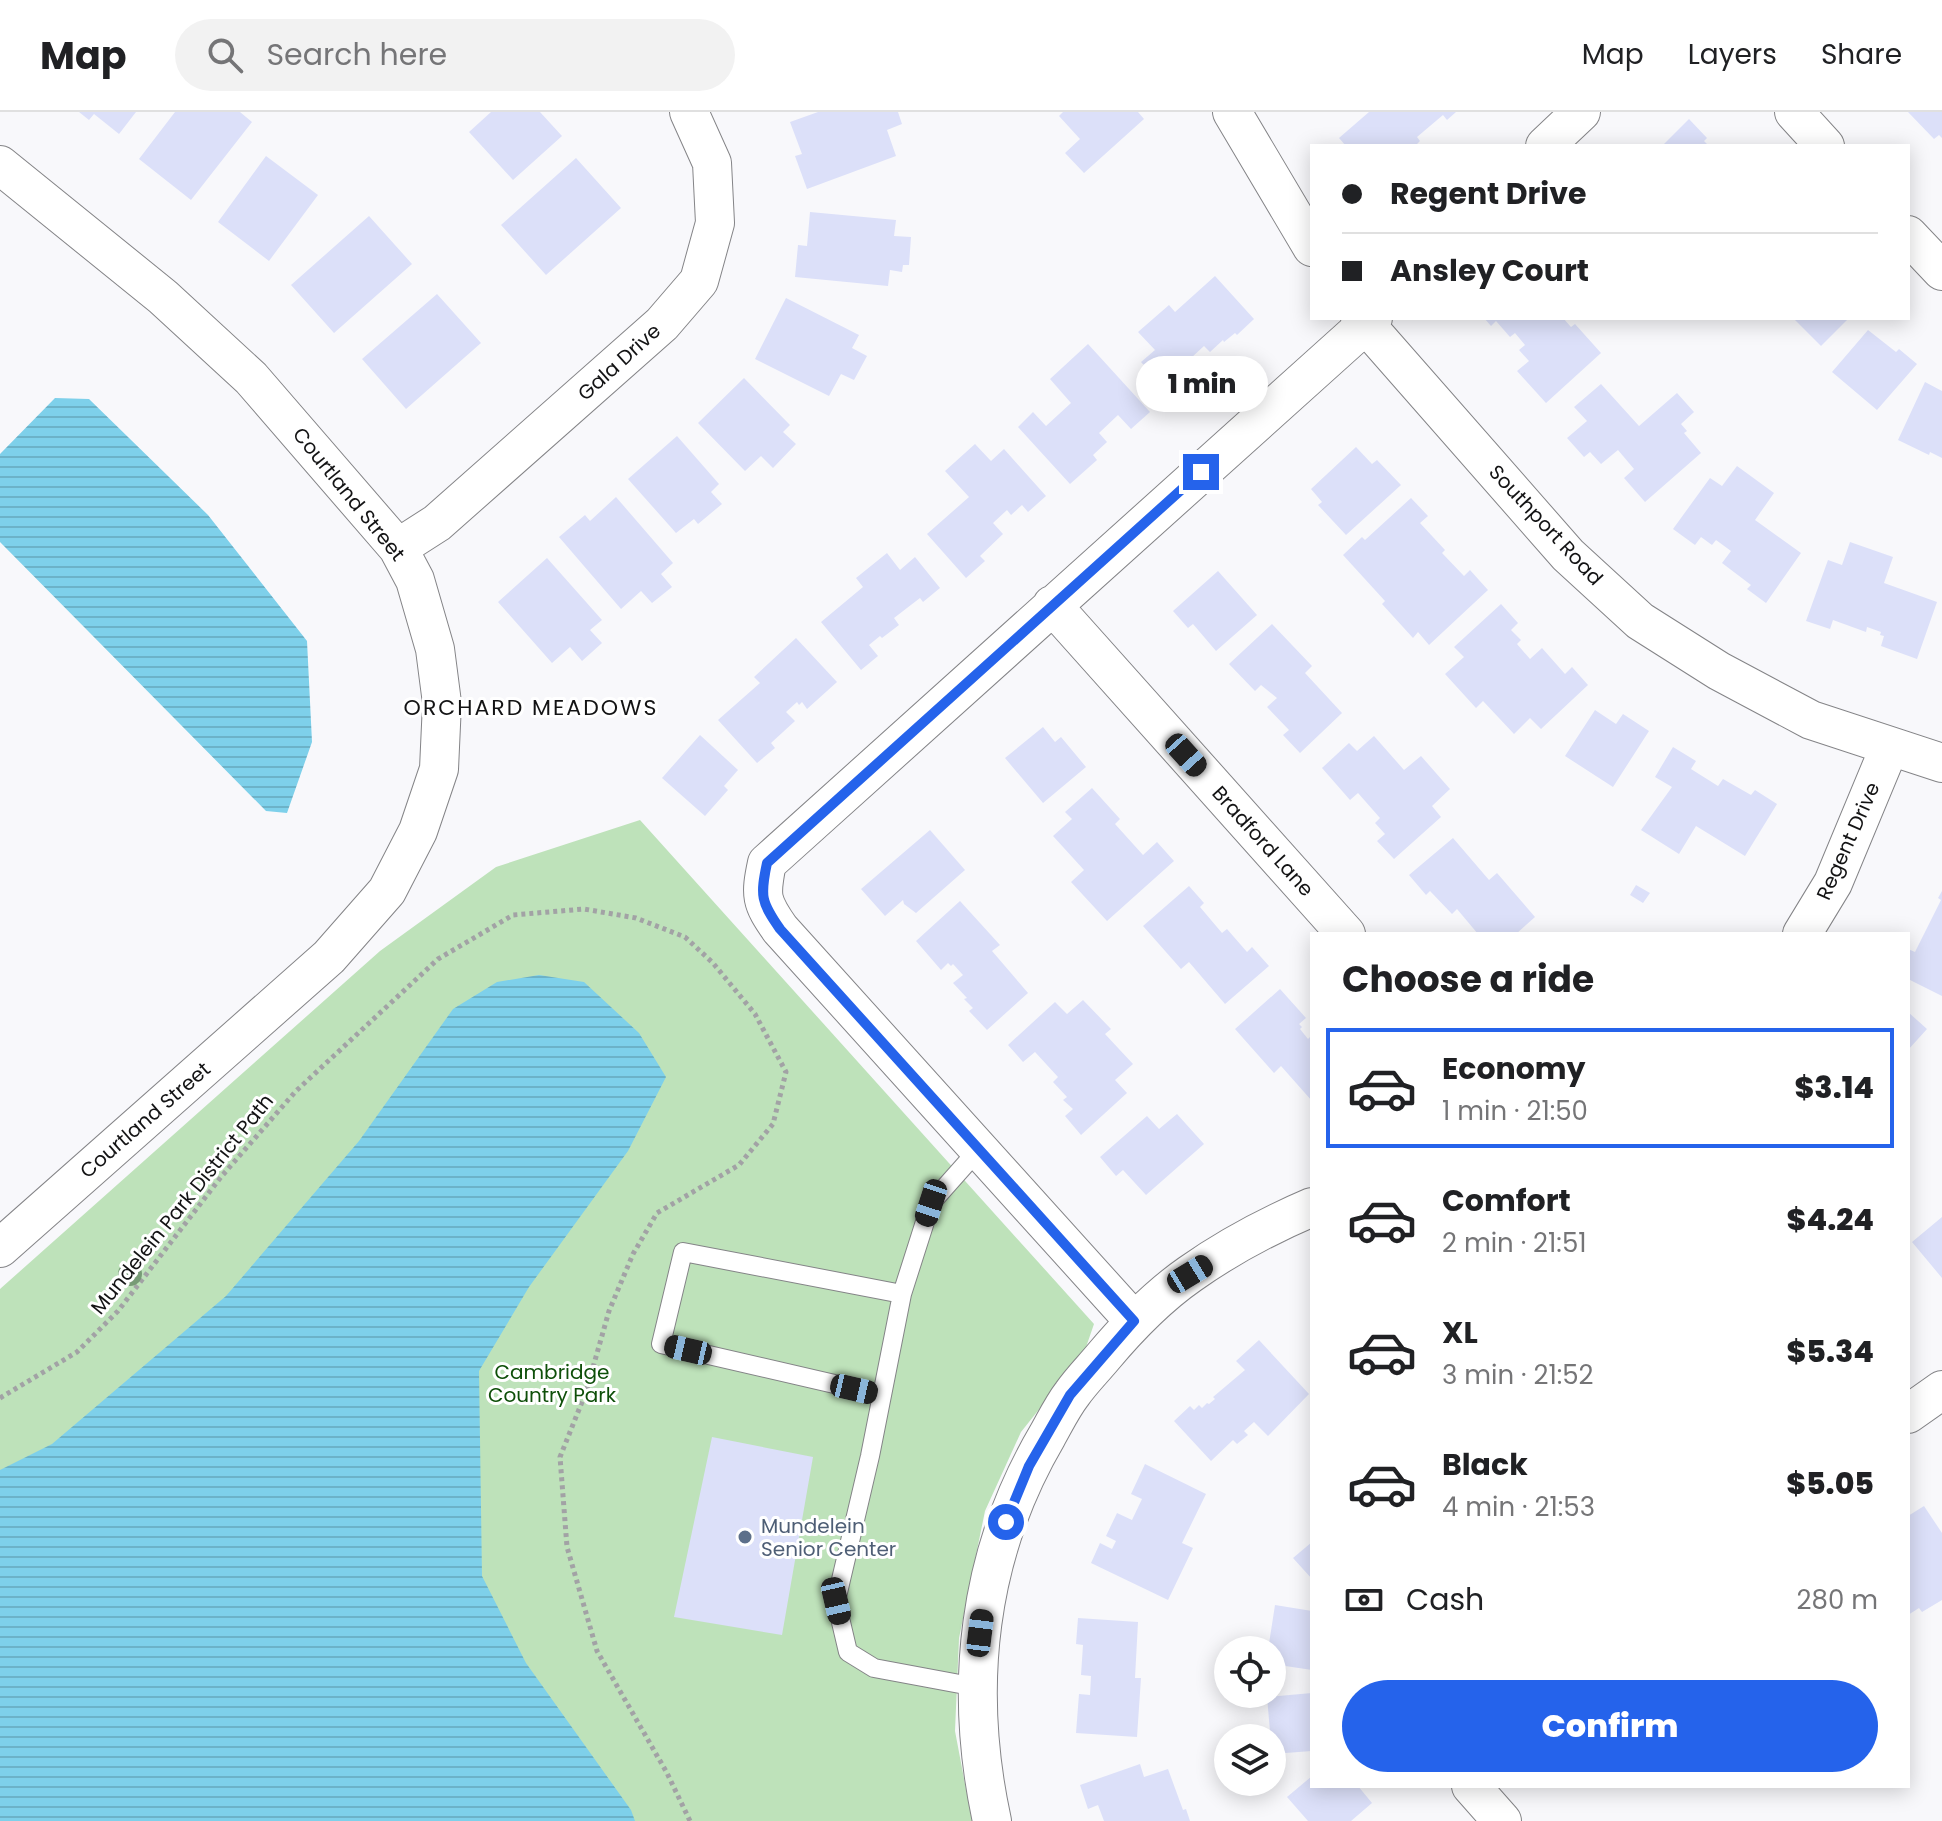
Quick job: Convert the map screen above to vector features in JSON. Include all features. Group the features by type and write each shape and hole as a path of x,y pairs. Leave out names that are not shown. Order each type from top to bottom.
{"street":[{"name":"Gala Drive","path":"398,548 437,523 662,324 699,281 715,223 712,163 689,112"},
{"path":"1232,112 1310,244"},
{"path":"1547,144 1581,112"},
{"path":"1794,112 1823,144"},
{"name":"Courtland Street","path":"0,165 163,297 251,378 398,548 415,580 435,649 442,703 439,769 418,831 387,891 329,957 0,1248"},
{"path":"1910,237 1942,271"},
{"path":"1134,1321 780,929 763,906 762,889 767,863 1366,320"},
{"name":"Southport Road","path":"1366,320 1568,555 1640,621 1719,671 1811,720 1942,763"},
{"name":"Bradford Lane","path":"1052,605 1344,932"},
{"name":"Regent Drive","path":"1803,932 1833,883 1890,746"},
{"path":"992,1821 983,1780 976,1687 984,1603 1006,1522 1029,1466 1070,1395 1134,1321 1190,1274 1269,1226 1310,1208"},
{"path":"1910,1413 1942,1390"},
{"path":"1473,1788 1502,1821"}],"lane":[{"path":"976,1687 874,1668 848,1652 836,1601 902,1294 931,1203 979,1149"},
{"path":"882,1395 661,1344 683,1252 902,1294"}],"path":[{"name":"Mundelein Park District Path","path":"0,1398 77,1352 118,1311 221,1177 296,1091 438,959 513,915 584,909"}],"green space":[{"name":"Cambridge Country Park","path":"640,820 1094,1324 1084,1353 1021,1432 985,1511 959,1638 955,1731 972,1821 0,1821 0,1289 380,951 496,867"}],"water":[{"path":"55,398 89,399 208,515 307,641 312,742 287,813 266,811 0,542 0,454"},
{"path":"539,975 584,982 639,1033 666,1077 628,1151 529,1287 479,1371 482,1576 526,1663 631,1810 635,1821 0,1821 0,1470 52,1444 226,1296 359,1141 453,1009 497,982"}],"building":[{"path":"79,112 136,112 119,134 94,114 89,120"},
{"path":"175,112 240,112 252,122 191,200 139,159"},
{"path":"491,112 540,112 562,136 513,180 469,132"},
{"path":"818,112 898,112 902,124 887,130 896,156 807,189 795,156 802,154 790,122"},
{"path":"1063,112 1138,112 1144,119 1084,173 1065,153 1080,139 1059,116"},
{"path":"1369,112 1456,112 1447,120 1443,115 1417,137 1420,141 1417,144 1344,144 1339,138"},
{"path":"1908,112 1942,112 1942,138 1939,135 1934,139"},
{"path":"1689,119 1707,138 1704,141 1707,144 1664,144"},
{"path":"266,156 318,195 269,261 218,222"},
{"path":"576,158 621,208 546,275 501,225"},
{"path":"810,212 896,220 894,236 911,237 909,265 903,265 902,272 890,270 888,286 795,277 798,245 807,246"},
{"path":"369,216 412,264 334,333 291,285"},
{"path":"1215,276 1254,319 1237,335 1235,333 1223,340 1210,352 1204,346 1178,370 1183,374 1166,390 1141,362 1155,350 1138,332 1169,305 1175,312"},
{"path":"437,294 481,343 406,409 362,359"},
{"path":"786,298 859,335 852,348 867,356 854,380 841,374 829,396 755,359"},
{"path":"1486,320 1565,320 1571,327 1575,324 1601,353 1546,403 1517,371 1529,361 1519,350 1525,345 1515,333 1510,337 1496,321 1491,326"},
{"path":"1795,320 1847,320 1821,346"},
{"path":"1868,330 1917,364 1877,410 1832,372"},
{"path":"1088,344 1150,412 1131,429 1118,415 1099,433 1107,442 1093,455 1097,460 1070,484 1018,427 1033,412 1046,426 1071,403 1050,379"},
{"path":"744,378 790,425 783,432 796,444 773,468 761,456 745,471 698,423"},
{"path":"1925,382 1942,391 1942,458 1898,440"},
{"path":"1601,384 1639,426 1677,393 1694,412 1681,424 1687,431 1684,433 1701,453 1645,502 1624,478 1634,469 1618,450 1601,464 1590,452 1584,457 1567,438 1587,421 1574,407"},
{"path":"677,436 719,484 711,492 722,504 698,524 694,519 676,533 628,479"},
{"path":"975,444 991,461 1004,449 1046,496 1028,512 1022,505 1011,515 1007,510 993,523 1003,534 980,556 985,561 966,578 927,534 969,497 945,471"},
{"path":"1356,447 1372,464 1377,460 1401,485 1346,535 1318,505 1322,502 1311,489"},
{"path":"1737,466 1774,493 1755,520 1801,553 1766,603 1747,589 1751,585 1722,563 1731,551 1716,540 1712,545 1701,537 1695,545 1673,529 1710,478 1722,486"},
{"path":"616,497 673,563 661,574 672,587 652,603 641,591 621,609 559,537 585,515 590,521"},
{"path":"1411,498 1428,516 1420,523 1445,550 1442,553 1464,576 1470,570 1488,590 1429,645 1418,632 1413,638 1382,604 1385,601 1343,555 1362,537 1365,540"},
{"path":"1850,542 1893,557 1884,583 1937,602 1917,659 1881,646 1884,636 1867,627 1866,632 1833,620 1830,629 1806,621 1828,560 1842,565"},
{"path":"887,553 900,570 915,557 940,588 923,602 920,598 894,618 899,625 869,645 878,656 861,670 821,622 863,587 856,578"},
{"path":"547,558 602,620 590,630 602,643 582,661 570,647 552,663 498,602"},
{"path":"1218,571 1257,615 1216,651 1193,624 1188,628 1173,611"},
{"path":"1501,604 1518,623 1511,630 1521,640 1517,644 1530,659 1542,648 1565,674 1572,667 1588,685 1541,729 1530,718 1514,734 1483,701 1476,708 1445,674 1464,657 1454,647"},
{"path":"1272,624 1312,666 1305,673 1342,713 1300,753 1283,735 1289,730 1267,707 1277,698 1261,685 1255,691 1229,664"},
{"path":"796,638 837,682 807,709 802,702 799,705 797,702 786,712 795,721 771,743 775,748 757,763 718,720 760,683 754,677"},
{"path":"1595,710 1616,724 1623,714 1649,731 1613,787 1565,756"},
{"path":"1043,727 1055,742 1061,737 1086,767 1043,803 1005,758"},
{"path":"700,735 738,770 724,786 728,790 705,816 662,778"},
{"path":"1374,736 1404,770 1421,756 1450,789 1432,806 1441,817 1394,859 1377,841 1385,834 1375,823 1380,818 1358,793 1350,800 1322,768 1349,743 1357,751"},
{"path":"1673,747 1696,761 1691,769 1718,786 1723,779 1751,795 1755,790 1777,804 1745,856 1696,826 1679,854 1641,830 1672,787 1655,777"},
{"path":"1092,788 1120,819 1115,824 1143,855 1157,842 1174,861 1107,921 1071,882 1084,870 1053,836 1072,819 1065,812"},
{"path":"930,830 965,870 916,913 903,900 885,916 861,889"},
{"path":"1453,838 1489,880 1497,873 1535,917 1518,932 1476,932 1457,909 1452,914 1430,891 1426,895 1409,875"},
{"path":"1636,885 1650,893 1643,903 1630,895"},
{"path":"1189,886 1204,903 1200,907 1222,933 1227,929 1247,952 1252,947 1269,966 1225,1004 1189,962 1181,969 1143,926"},
{"path":"1942,891 1942,996 1910,980 1910,950 1915,952 1941,900 1938,898"},
{"path":"960,901 1000,945 992,951 1028,993 987,1030 969,1011 973,1008 953,983 963,975 953,964 948,963 941,970 916,941"},
{"path":"1280,989 1306,1018 1299,1024 1308,1039 1310,1037 1310,1099 1281,1066 1274,1073 1235,1029"},
{"path":"1083,1000 1111,1029 1105,1034 1133,1064 1115,1080 1127,1093 1081,1135 1065,1116 1073,1109 1063,1100 1067,1097 1053,1082 1058,1077 1035,1052 1023,1062 1008,1045 1055,1002 1067,1014"},
{"path":"1910,1014 1927,1029 1910,1048"},
{"path":"1177,1114 1204,1144 1146,1195 1123,1170 1116,1176 1100,1157 1147,1116 1159,1129"},
{"path":"1942,1217 1942,1278 1912,1242"},
{"path":"1259,1340 1309,1394 1268,1436 1254,1422 1244,1431 1248,1435 1237,1444 1233,1440 1211,1461 1174,1421 1190,1406 1194,1410 1199,1405 1202,1408 1215,1399 1213,1397 1245,1370 1236,1361"},
{"name":"Mundelein Senior Center","path":"712,1437 813,1457 782,1635 674,1617"},
{"path":"1145,1464 1206,1494 1182,1543 1193,1548 1168,1600 1091,1563 1100,1543 1112,1549 1116,1541 1106,1536 1117,1513 1132,1520 1142,1499 1131,1494"},
{"path":"1924,1506 1942,1533 1942,1600 1922,1612 1919,1608 1910,1614 1910,1515"},
{"path":"1310,1544 1310,1577 1293,1558"},
{"path":"1275,1605 1310,1611 1310,1670 1286,1666 1286,1636 1270,1636"},
{"path":"1078,1618 1138,1622 1135,1678 1141,1678 1137,1737 1076,1733 1079,1694 1090,1695 1091,1676 1081,1675 1083,1645 1076,1644"},
{"path":"1310,1693 1310,1751 1286,1753 1286,1724 1269,1724 1268,1708 1286,1708 1286,1695"},
{"path":"1140,1764 1144,1777 1168,1769 1190,1821 1104,1821 1098,1805 1088,1809 1080,1785"},
{"path":"1310,1778 1310,1788 1360,1788 1372,1803 1351,1821 1308,1821 1287,1797"}],"place":[{"name":"Mundelein Senior Center","path":"745,1537"}],"district":[{"name":"ORCHARD MEADOWS","path":"531,707"}],"route":[{"path":"1006,1522 1029,1466 1070,1395 1134,1321 780,929 763,906 762,889 767,863 1201,472"}]}
